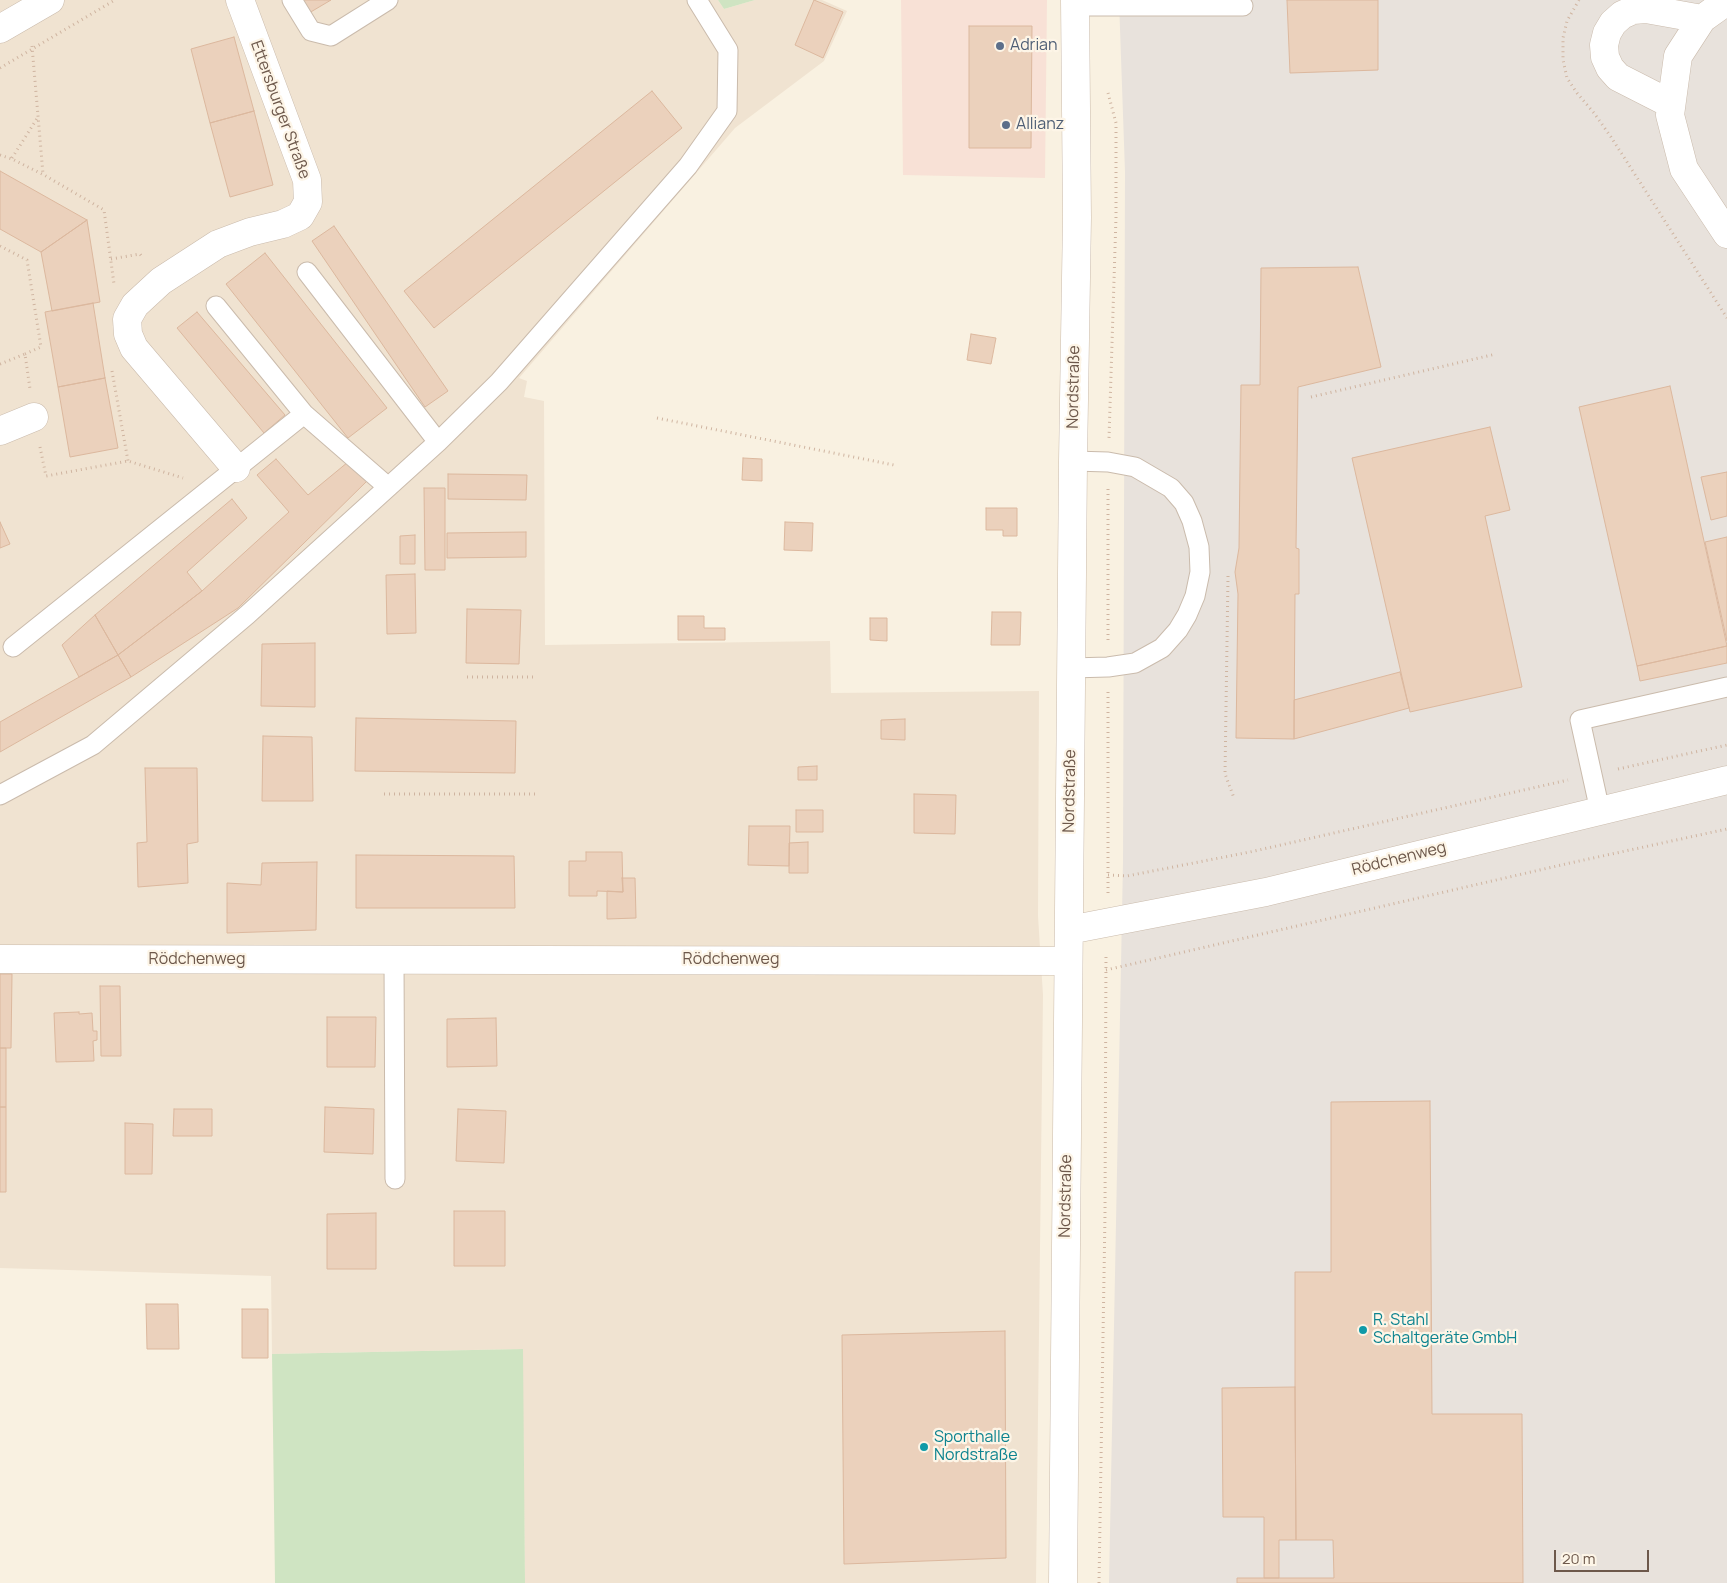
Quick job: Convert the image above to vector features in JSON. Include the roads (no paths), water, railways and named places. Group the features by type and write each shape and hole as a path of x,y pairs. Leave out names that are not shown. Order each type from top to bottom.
{"street":[{"name":"Ettersburger Straße","path":"236,468 134,348 128,334 127,319 135,305 161,281 218,244 250,232 283,224 300,216 308,202 307,180 240,0"},
{"path":"1727,1 1702,19 1678,56 1670,115 1684,169 1727,234"},
{"name":"Nordstraße","path":"1063,1583 1077,217 1075,3"},
{"path":"0,29 40,6"},
{"path":"1671,104 1618,77 1605,57 1604,45 1607,33 1613,23 1622,15 1626,6 1702,19"},
{"path":"0,431 34,417"},
{"name":"Rödchenweg","path":"1069,930 1266,892 1727,780"},
{"name":"Rödchenweg","path":"0,960 1068,961"}],"lane":[{"path":"292,0 311,31 331,36 388,0"},
{"path":"0,795 93,745 247,616 438,442 499,382 688,166 727,111 728,50 697,0"},
{"path":"1075,3 1243,6"},
{"path":"307,272 438,442"},
{"path":"216,306 304,414 388,487"},
{"path":"13,647 304,414"},
{"path":"1071,668 1108,667 1135,663 1162,648 1178,630 1187,614 1200,572 1199,547 1192,521 1184,503 1171,488 1135,467 1108,462 1073,461"},
{"path":"1600,811 1580,720 1727,687"},
{"path":"394,960 395,1179"}],"place":[{"name":"Adrian","path":"1000,46"},
{"name":"Allianz","path":"1006,125"},
{"name":"R. Stahl Schaltgeräte GmbH","path":"1363,1330"},
{"name":"Sporthalle Nordstraße","path":"924,1447"}]}
